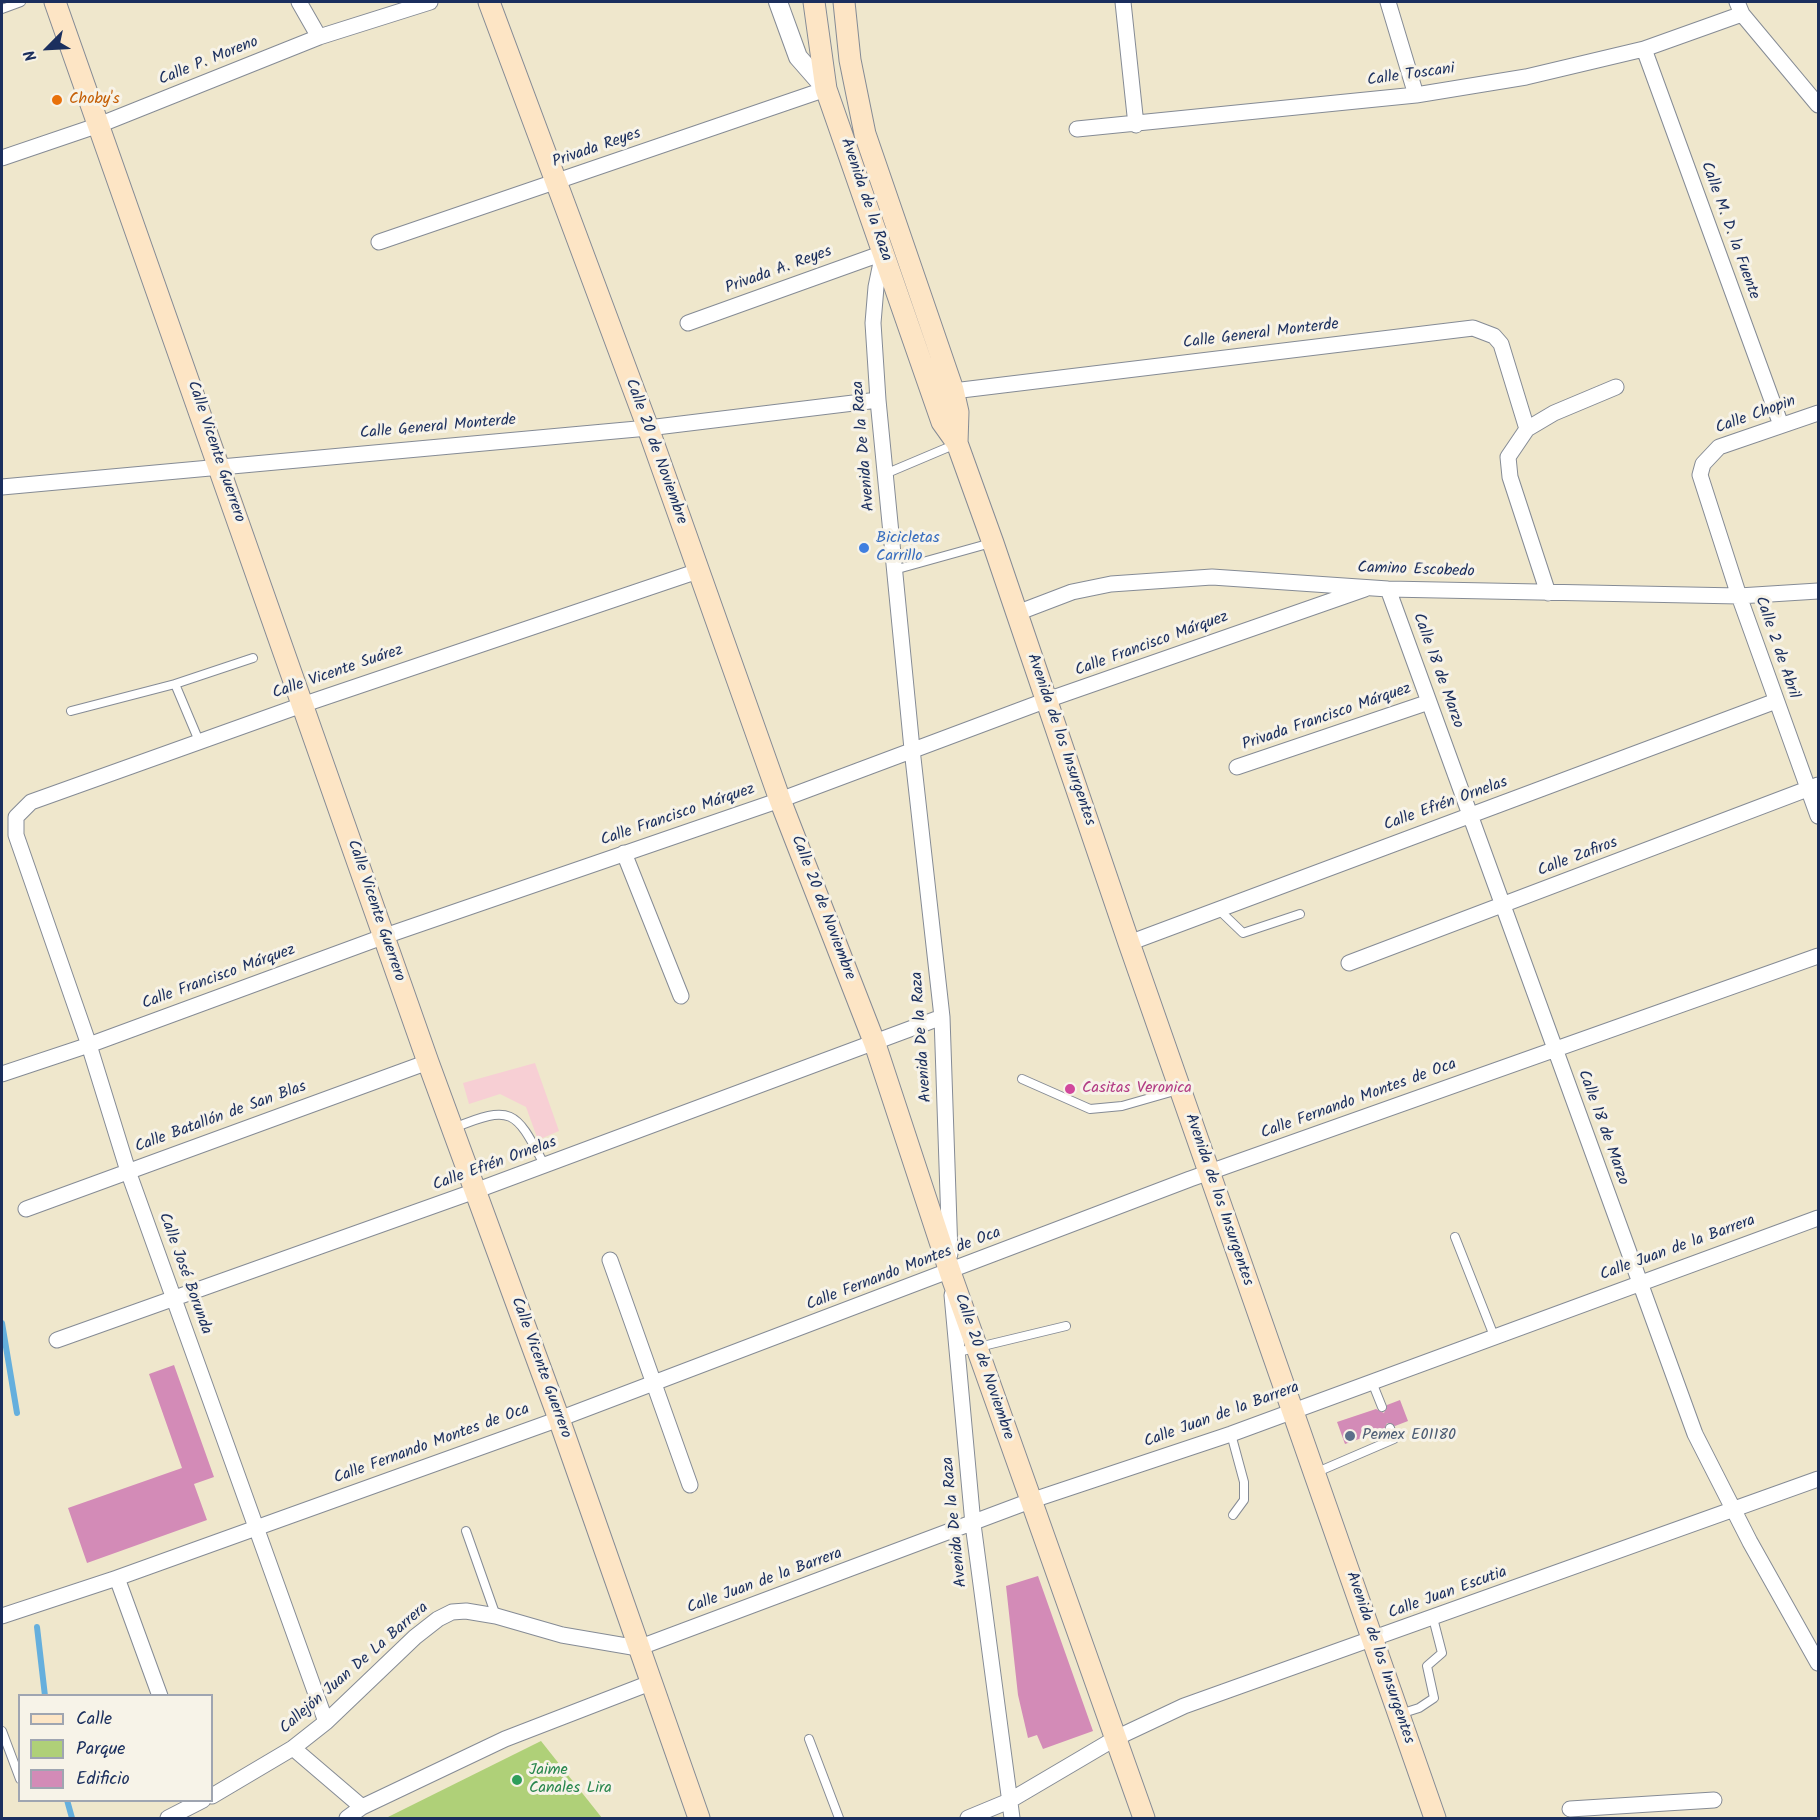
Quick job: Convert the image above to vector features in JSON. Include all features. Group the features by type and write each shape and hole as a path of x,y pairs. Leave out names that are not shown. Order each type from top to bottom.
{"main road":[{"name":"Calle Vicente Guerrero","path":"55,2 428,1062 560,1419 650,1683 699,1818"},
{"name":"Calle 20 de Noviembre","path":"489,2 648,428 780,800 875,1044 950,1272 968,1351 1030,1501 1144,1818"},
{"name":"Avenida de la Raza","path":"814,2 826,89 883,253 943,392"},
{"name":"Avenida de la Raza","path":"844,2 850,60 865,134 943,392"},
{"name":"Avenida de los Insurgentes","path":"943,392 958,412 957,444 1291,1410 1435,1818"}],"street":[{"path":"298,2 319,37"},
{"name":"Calle P. Moreno","path":"2,158 99,125 319,37 430,2"},
{"path":"778,2 798,57 826,89"},
{"path":"1123,2 1136,125"},
{"path":"1388,2 1416,95"},
{"path":"1739,8 1818,105"},
{"name":"Calle Toscani","path":"1077,129 1136,125 1416,95 1526,77 1644,49 1739,8"},
{"name":"Calle M. D. la Fuente","path":"1644,49 1781,426"},
{"name":"Privada Reyes","path":"379,242 826,89"},
{"name":"Privada A. Reyes","path":"688,323 883,253"},
{"name":"Avenida De la Raza","path":"883,253 876,287 873,323 878,400 912,749 942,1017 950,1272"},
{"name":"Calle General Monterde","path":"943,392 1473,328 1494,336 1501,344 1527,429"},
{"path":"1548,593 1507,466 1513,446 1527,429 1554,413 1616,387"},
{"name":"Calle General Monterde","path":"2,488 648,428 878,400"},
{"name":"Calle Chopin","path":"1703,490 1700,475 1703,464 1719,447 1818,413"},
{"name":"Calle 2 de Abril","path":"1703,490 1776,701 1813,787 1818,816"},
{"name":"Calle Vicente Suárez","path":"16,836 16,817 31,802 302,705 698,571"},
{"name":"Camino Escobedo","path":"1017,613 1072,592 1111,584 1212,577 1365,589 1739,596 1818,591"},
{"name":"Calle Francisco Márquez","path":"9,1072 89,1045 385,936 780,800 1047,700 1365,589"},
{"name":"Calle 18 de Marzo","path":"1388,589 1695,1434 1734,1510 1816,1655"},
{"name":"Calle Efrén Ornelas","path":"1129,943 1216,908 1776,701"},
{"name":"Privada Francisco Márquez","path":"1237,767 1429,702"},
{"name":"Calle Zafiros","path":"1349,963 1813,787"},
{"name":"Calle José Borunda","path":"16,836 89,1045 128,1171 326,1722"},
{"path":"624,853 681,996"},
{"name":"Calle Fernando Montes de Oca","path":"5,1615 117,1578 560,1419 1210,1173 1818,956"},
{"name":"Calle Efrén Ornelas","path":"57,1340 545,1166 942,1017"},
{"name":"Calle Batallón de San Blas","path":"26,1209 428,1062"},
{"name":"Calle Juan de la Barrera","path":"638,1648 1030,1501 1231,1434 1638,1282 1818,1218"},
{"path":"610,1260 690,1485"},
{"name":"Avenida De la Raza","path":"968,1351 973,1524 1012,1818"},
{"name":"Calle Juan Escutia","path":"968,1818 1009,1801 1116,1738 1184,1706 1374,1640 1818,1479"},
{"path":"117,1578 160,1694"},
{"name":"Callejón Juan De La Barrera","path":"213,1794 293,1748 326,1722 414,1637 438,1619 452,1612 466,1611 496,1616 562,1635 638,1648"},
{"path":"347,1818 362,1807 505,1739 650,1683"},
{"path":"293,1748 362,1807"},
{"path":"1570,1809 1627,1811 1714,1800"},
{"name":"Callejón Juan De La Barrera","path":"168,1818 199,1802"}],"lane":[{"path":"2,9 21,2"},
{"path":"885,474 957,444"},
{"path":"894,570 993,543"},
{"path":"70,711 175,684 253,658"},
{"path":"175,684 199,741"},
{"path":"1216,908 1243,933 1300,914"},
{"path":"1022,1079 1089,1109 1122,1106 1180,1089"},
{"path":"452,1129 487,1114 509,1114 523,1126 545,1166"},
{"path":"1455,1237 1494,1336"},
{"path":"968,1351 1066,1326"},
{"path":"1372,1382 1382,1407"},
{"path":"1314,1473 1394,1438 1390,1428"},
{"path":"1231,1434 1244,1482 1244,1500 1233,1515"},
{"path":"466,1531 496,1616"},
{"path":"1399,1715 1419,1708 1434,1698 1426,1666 1441,1655 1442,1650 1433,1618"},
{"path":"2,1731 18,1774"},
{"path":"809,1739 839,1818"}],"shaded area":[{"path":"535,1063 559,1131 538,1140 526,1107 500,1094 469,1104 463,1083"}],"green space":[{"name":"Jaime Canales Lira","path":"541,1741 602,1818 386,1818"}],"building":[{"path":"174,1365 214,1477 194,1484 207,1520 87,1563 68,1508 182,1468 149,1374"},
{"path":"1400,1400 1408,1421 1395,1426 1387,1423 1384,1430 1345,1444 1337,1422 1376,1409 1384,1413 1387,1405"},
{"path":"1038,1576 1093,1731 1043,1749 1037,1735 1028,1738 1018,1695 1006,1586"}],"waterway":[{"path":"2,1323 17,1413"},
{"path":"37,1627 45,1694"},
{"path":"68,1802 72,1818"}],"place":[{"name":"Choby's","path":"57,100"},
{"name":"Bicicletas Carrillo","path":"864,548"},
{"name":"Casitas Veronica","path":"1070,1089"},
{"name":"Pemex E01180","path":"1350,1436"},
{"name":"Jaime Canales Lira","path":"517,1780"}]}
